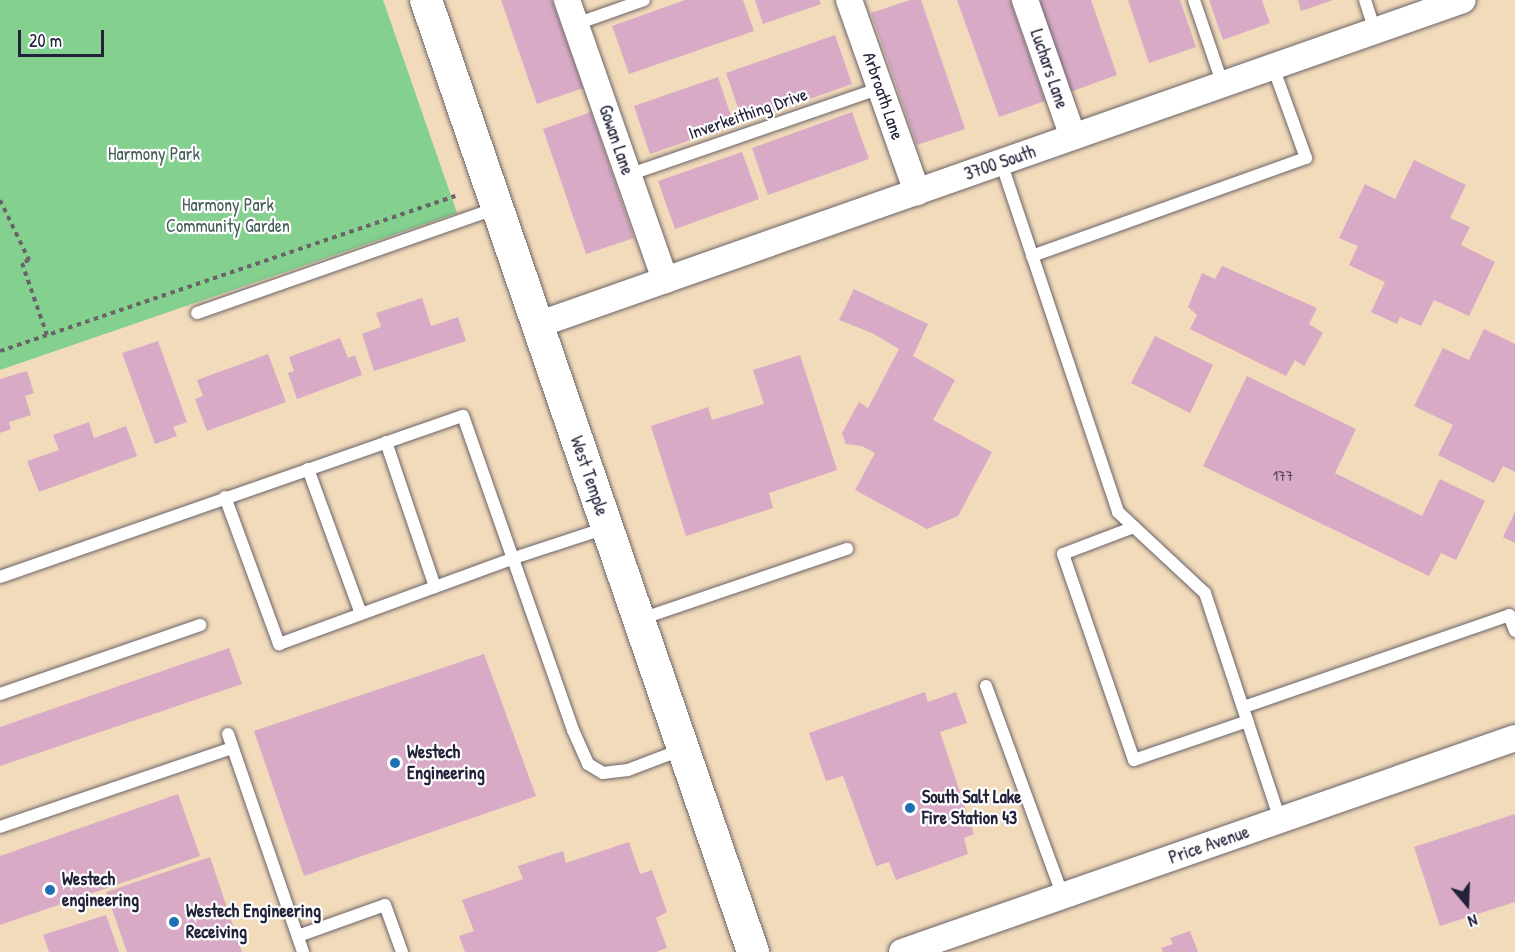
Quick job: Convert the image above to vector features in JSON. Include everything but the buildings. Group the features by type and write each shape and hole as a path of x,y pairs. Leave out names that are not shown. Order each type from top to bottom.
{"street":[{"name":"West Temple","path":"426,0 753,952"},
{"name":"Gowan Lane","path":"567,0 665,280"},
{"name":"Arbroath Lane","path":"849,0 917,192"},
{"name":"Luchars Lane","path":"1024,0 1072,137"},
{"name":"3700 South","path":"537,325 1463,0"},
{"name":"Price Avenue","path":"902,952 1515,738"}],"lane":[{"path":"576,24 644,0"},
{"path":"1194,0 1223,85"},
{"path":"1365,0 1375,31"},
{"path":"1032,256 1306,158 1273,67"},
{"name":"Inverkeithing Drive","path":"628,175 880,88"},
{"path":"1001,162 1118,512 1205,593 1280,820"},
{"path":"197,313 496,208"},
{"path":"0,577 463,416 573,730 588,764 603,773 627,770 683,749"},
{"path":"386,442 435,587"},
{"path":"308,469 361,614"},
{"path":"225,497 279,644 514,558 606,528"},
{"path":"1134,527 1063,554 1134,760 1248,721"},
{"path":"638,620 847,549"},
{"path":"1244,707 1509,615 1515,631"},
{"path":"0,694 200,625"},
{"path":"986,686 1063,896"},
{"path":"228,734 303,952"},
{"path":"0,827 232,748"},
{"path":"298,936 385,905 402,952"}],"path":[{"path":"0,351 454,196"},
{"path":"0,200 29,260 22,263 47,334"}],"green space":[{"name":"Harmony Park","path":"0,0 383,0 457,213 0,370"}],"place":[{"name":"Westech Engineering","path":"395,763"},
{"name":"South Salt Lake Fire Station 43","path":"910,808"},
{"name":"Westech engineering","path":"50,890"},
{"name":"Westech Engineering Receiving","path":"174,922"}],"park label":[{"name":"Harmony Park Community Garden","path":"228,216"}]}
